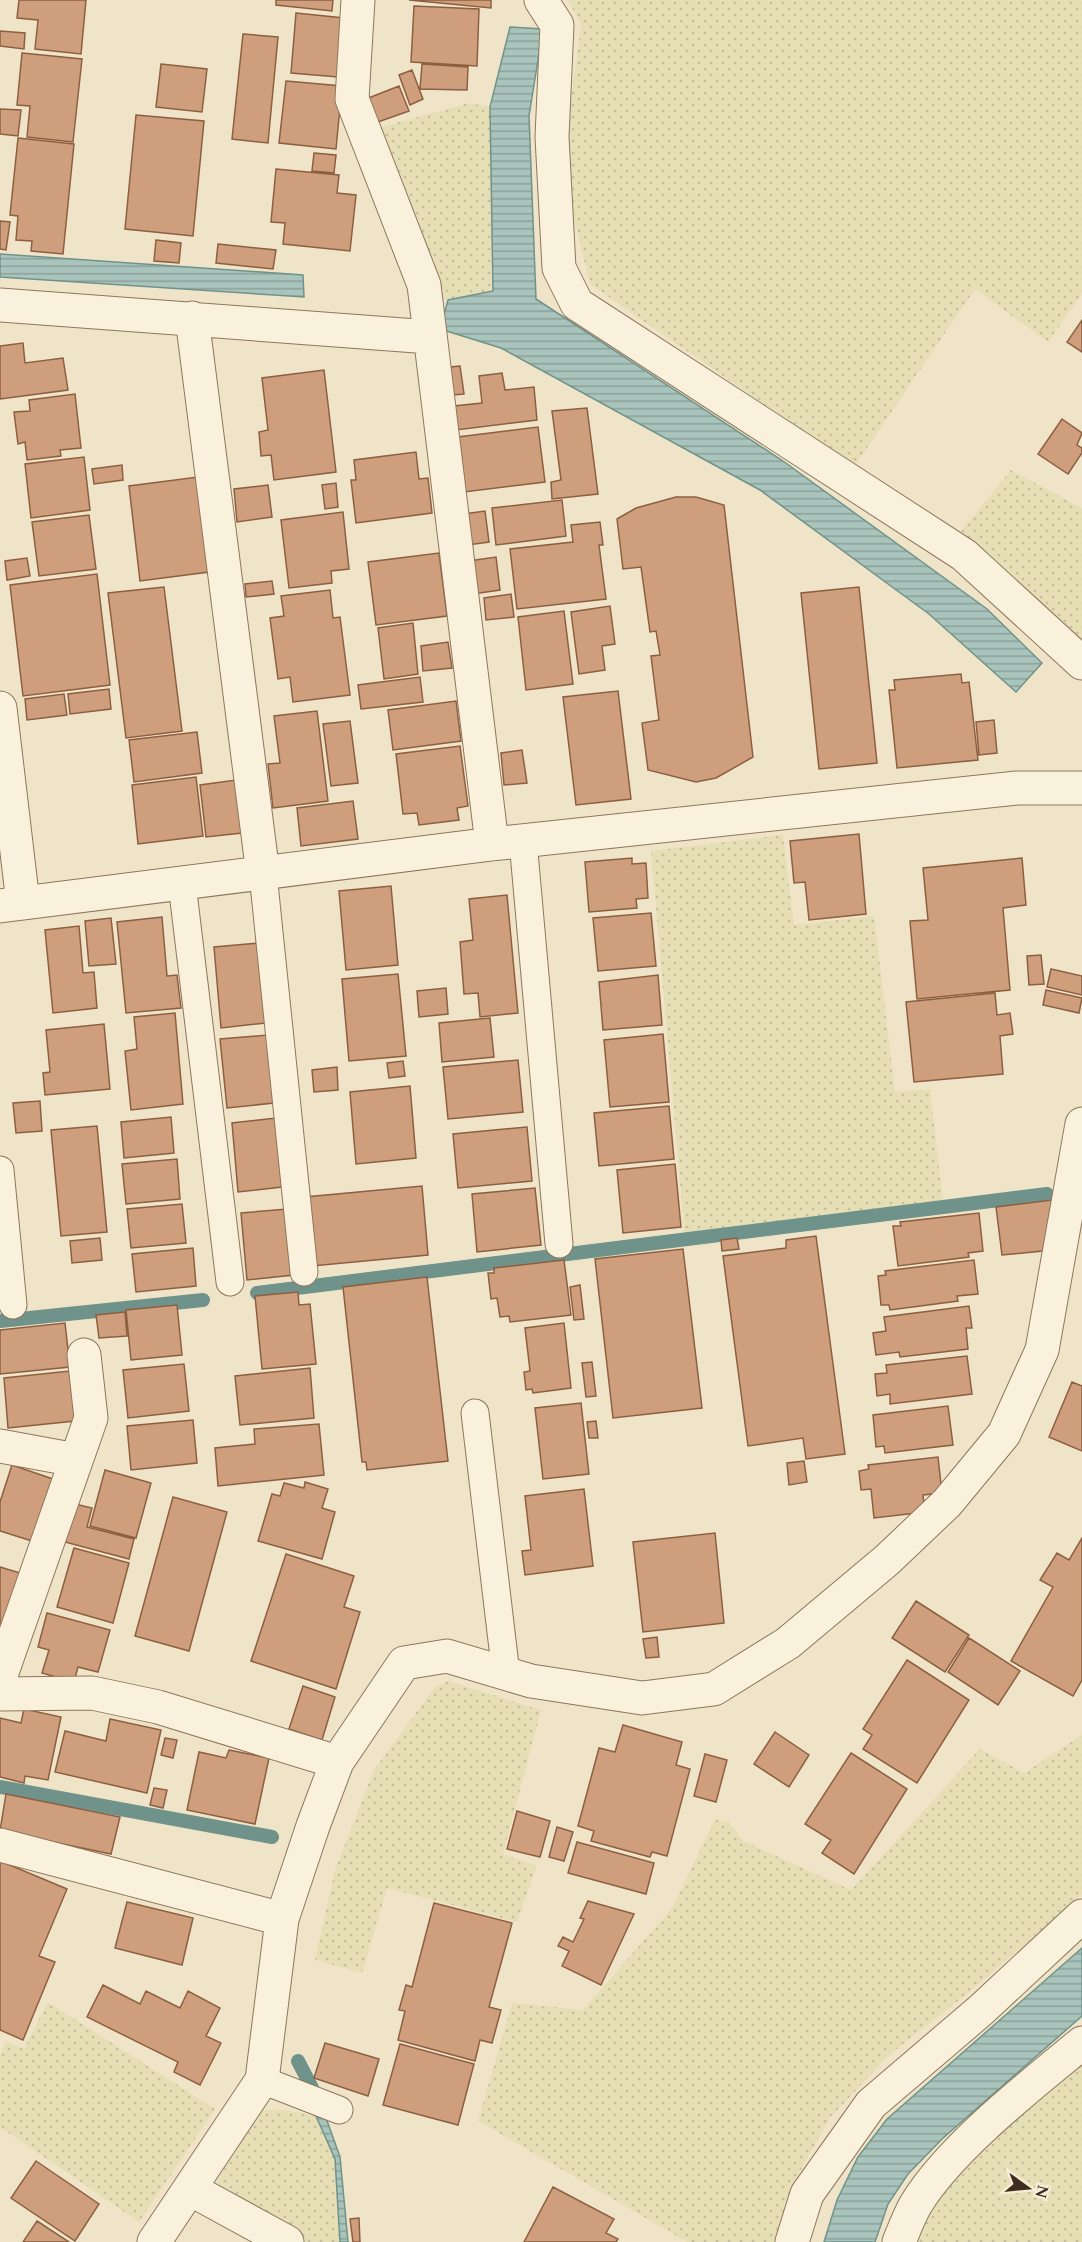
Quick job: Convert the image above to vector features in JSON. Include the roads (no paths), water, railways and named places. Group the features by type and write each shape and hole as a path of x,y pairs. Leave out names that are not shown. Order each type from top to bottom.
{"street":[{"path":"358,0 352,99 424,285 430,337 508,843"},
{"path":"541,0 557,25 552,137 559,268 577,304 964,555 1082,663"},
{"path":"0,305 430,337"},
{"path":"192,318 263,874"},
{"path":"0,708 11,905 508,843 1017,788 1082,788"},
{"path":"154,2242 262,2080 282,1918 337,1762 404,1663 447,1656 531,1681 642,1698 714,1689 788,1642 904,1544 947,1503 1004,1434 1042,1350 1082,1124"},
{"path":"0,1678 91,1418 84,1355"},
{"path":"0,1446 76,1461"},
{"path":"0,1694 92,1693 158,1707 337,1762"},
{"path":"0,1845 282,1918"},
{"path":"792,2242 807,2194 872,2104 981,2010 1082,1916"},
{"path":"899,2242 916,2204 955,2156 1038,2079 1082,2043"},
{"path":"190,2188 286,2242"}],"lane":[{"path":"508,843 559,1244"},
{"path":"263,874 304,1272"},
{"path":"182,884 230,1282"},
{"path":"0,1170 13,1305"},
{"path":"475,1413 506,1674"},
{"path":"262,2080 339,2110"}],"water":[{"path":"510,27 543,29 529,116 536,299 783,461 987,609 1042,663 1016,692 929,614 760,490 501,348 440,329 448,300 493,291 490,107"},
{"path":"0,254 303,275 304,297 0,277"},
{"path":"1082,1948 1082,2016 942,2139 908,2174 888,2204 875,2242 824,2242 837,2200 858,2157 887,2119"},
{"path":"316,2116 326,2118 340,2157 348,2242 340,2242 335,2159"}],"waterway":[{"path":"257,1293 1047,1194"},
{"path":"0,1321 203,1300"},
{"path":"0,1787 272,1837"},
{"path":"298,2061 312,2088"}]}
